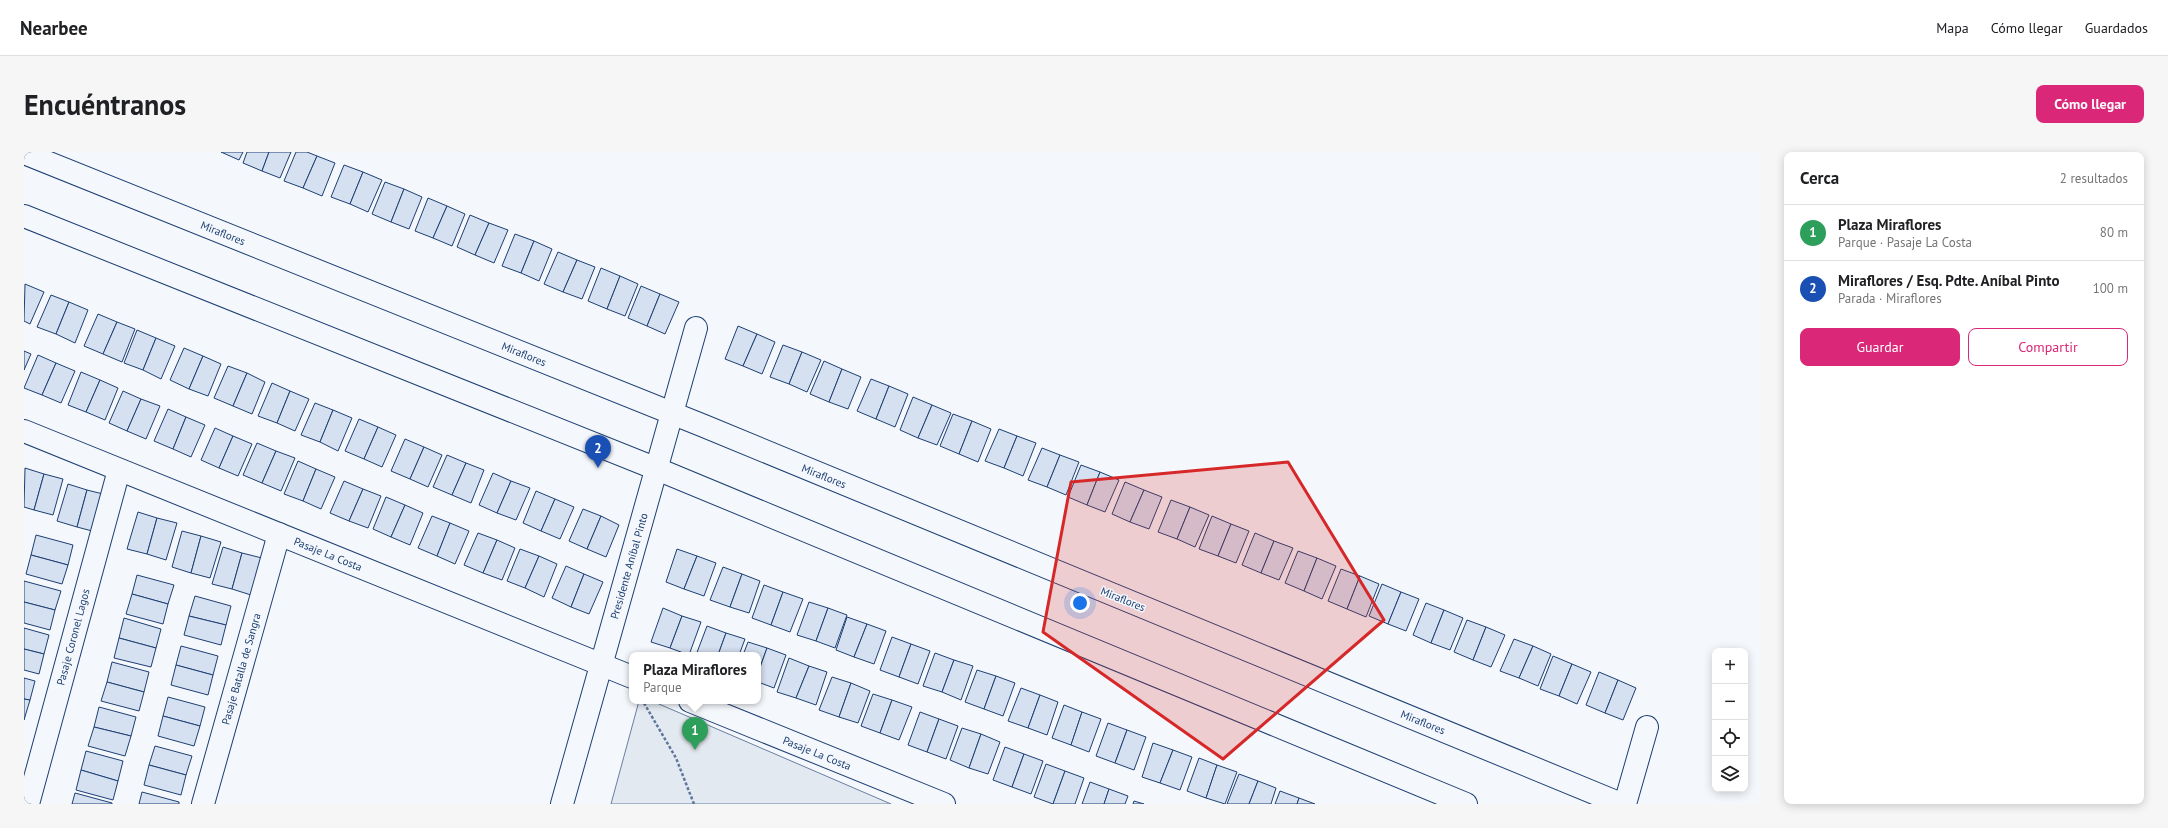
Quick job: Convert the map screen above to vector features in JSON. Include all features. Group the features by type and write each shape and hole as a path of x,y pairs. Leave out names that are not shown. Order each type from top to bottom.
{"main road":[{"name":"Miraflores","path":"24,153 672,413 1621,804"},
{"path":"24,216 657,469 1466,804"},
{"name":"Presidente Aníbal Pinto","path":"562,804 696,328"},
{"name":"Pasaje La Costa","path":"24,431 629,676"},
{"name":"Pasaje Coronel Lagos","path":"28,804 119,470"},
{"name":"Pasaje Batalla de Sangra","path":"203,804 278,534"},
{"name":"Pasaje La Costa","path":"697,704 917,799 944,804"},
{"path":"1625,804 1647,727"}],"path":[{"path":"645,704 676,758 694,804"}],"highlighted area":[{"path":"1288,462 1384,620 1223,759 1043,632 1071,482"}],"shaded area":[{"path":"638,704 659,704 891,804 611,804"}],"building":[{"path":"221,152 243,152 239,160"},
{"path":"247,152 269,152 262,171 243,163"},
{"path":"269,152 291,152 280,178 262,171"},
{"path":"296,152 307,152 317,156 303,188 284,181"},
{"path":"317,156 335,163 322,196 303,188"},
{"path":"344,165 363,172 350,204 331,197"},
{"path":"363,172 382,180 368,212 350,204"},
{"path":"385,182 404,189 391,222 372,214"},
{"path":"404,189 422,197 409,229 391,222"},
{"path":"428,198 447,206 433,238 415,231"},
{"path":"447,206 465,214 452,246 433,238"},
{"path":"470,215 489,223 475,255 457,247"},
{"path":"489,223 508,230 494,263 475,255"},
{"path":"515,234 534,241 521,273 502,266"},
{"path":"534,241 552,249 539,281 521,273"},
{"path":"558,252 577,260 563,292 544,284"},
{"path":"577,260 595,267 582,299 563,292"},
{"path":"601,268 620,276 607,309 588,301"},
{"path":"620,276 638,284 625,316 607,309"},
{"path":"25,284 44,292 30,324 24,321"},
{"path":"641,286 660,294 647,326 628,318"},
{"path":"660,294 679,302 665,334 647,326"},
{"path":"51,295 69,302 56,334 37,327"},
{"path":"69,302 88,310 75,343 56,334"},
{"path":"98,314 117,322 103,354 84,346"},
{"path":"117,322 135,329 122,362 103,354"},
{"path":"738,326 757,334 743,366 725,359"},
{"path":"137,330 156,338 143,370 124,363"},
{"path":"757,334 775,342 762,374 743,366"},
{"path":"156,338 175,346 161,379 143,370"},
{"path":"783,345 802,352 789,384 770,377"},
{"path":"184,348 203,356 189,389 170,380"},
{"path":"24,351 31,354 24,370"},
{"path":"802,352 821,360 807,392 789,384"},
{"path":"38,355 56,363 42,395 24,388"},
{"path":"203,356 221,364 208,396 189,389"},
{"path":"824,361 842,369 829,402 810,394"},
{"path":"56,363 75,371 61,403 42,395"},
{"path":"228,366 247,373 233,406 214,398"},
{"path":"842,369 861,377 848,409 829,402"},
{"path":"81,372 100,380 86,412 68,405"},
{"path":"247,373 265,382 252,414 233,406"},
{"path":"871,379 889,386 876,419 857,411"},
{"path":"100,380 118,388 105,420 86,412"},
{"path":"272,383 290,391 277,423 258,416"},
{"path":"889,386 908,394 895,427 876,419"},
{"path":"123,391 141,399 127,431 109,423"},
{"path":"290,391 309,399 295,431 277,423"},
{"path":"913,397 932,405 918,438 900,430"},
{"path":"141,399 160,406 146,439 127,431"},
{"path":"315,403 333,410 320,442 301,435"},
{"path":"932,405 951,413 937,445 918,438"},
{"path":"168,409 186,417 173,449 154,441"},
{"path":"333,410 352,418 338,451 320,442"},
{"path":"953,414 972,421 959,454 940,446"},
{"path":"186,417 205,425 191,457 173,449"},
{"path":"359,419 378,427 364,459 345,451"},
{"path":"972,421 991,429 978,462 959,454"},
{"path":"378,427 396,435 382,467 364,459"},
{"path":"215,428 233,436 219,468 201,460"},
{"path":"999,429 1017,436 1004,468 985,461"},
{"path":"233,436 252,444 238,476 219,468"},
{"path":"1017,436 1036,443 1023,476 1004,468"},
{"path":"405,439 424,447 410,479 391,471"},
{"path":"257,443 276,451 262,483 243,475"},
{"path":"424,447 442,455 428,487 410,479"},
{"path":"1042,448 1060,455 1047,487 1028,480"},
{"path":"276,451 295,458 281,491 262,483"},
{"path":"447,455 466,463 452,495 433,487"},
{"path":"1060,455 1079,462 1066,495 1047,487"},
{"path":"298,461 316,469 303,501 284,494"},
{"path":"466,463 484,470 471,503 452,495"},
{"path":"1081,465 1100,472 1087,505 1068,497"},
{"path":"25,468 44,474 34,510 24,507"},
{"path":"316,469 335,477 321,509 303,501"},
{"path":"1100,472 1119,480 1105,512 1087,505"},
{"path":"493,473 511,481 497,513 479,505"},
{"path":"44,474 63,479 53,515 34,510"},
{"path":"344,481 363,489 349,521 330,513"},
{"path":"511,481 530,488 516,520 497,513"},
{"path":"1125,482 1144,490 1130,522 1112,514"},
{"path":"68,484 87,490 77,527 57,521"},
{"path":"363,489 381,496 368,528 349,521"},
{"path":"87,490 107,495 96,532 77,527"},
{"path":"1144,490 1162,497 1149,529 1130,522"},
{"path":"536,491 555,499 541,531 523,523"},
{"path":"386,497 405,505 391,537 373,529"},
{"path":"555,499 574,507 560,539 541,531"},
{"path":"1171,500 1190,507 1177,539 1158,532"},
{"path":"405,505 423,513 410,545 391,537"},
{"path":"1190,507 1209,515 1195,547 1177,539"},
{"path":"583,509 601,516 587,549 569,541"},
{"path":"138,512 157,518 147,554 127,549"},
{"path":"432,516 450,523 437,556 418,548"},
{"path":"601,516 619,525 606,557 587,549"},
{"path":"1212,516 1231,524 1218,556 1199,549"},
{"path":"157,518 177,523 166,560 147,554"},
{"path":"450,523 469,531 455,564 437,556"},
{"path":"1231,524 1249,531 1236,563 1218,556"},
{"path":"182,531 201,536 191,573 172,567"},
{"path":"478,533 497,540 483,573 464,565"},
{"path":"1255,533 1274,541 1261,573 1242,565"},
{"path":"36,535 73,545 68,565 31,555"},
{"path":"201,536 221,542 210,578 191,573"},
{"path":"497,540 515,548 502,580 483,573"},
{"path":"1274,541 1293,548 1279,580 1261,573"},
{"path":"223,547 242,553 232,589 212,584"},
{"path":"520,549 539,556 525,588 507,581"},
{"path":"677,549 697,556 684,589 666,582"},
{"path":"1298,551 1317,558 1304,591 1285,583"},
{"path":"242,553 262,558 251,595 232,589"},
{"path":"31,555 68,565 62,584 26,574"},
{"path":"539,556 557,564 544,597 525,588"},
{"path":"697,556 716,563 704,596 684,589"},
{"path":"1317,558 1336,566 1322,599 1304,591"},
{"path":"566,566 584,574 571,607 552,598"},
{"path":"723,567 742,574 730,607 710,600"},
{"path":"1341,569 1360,576 1347,609 1328,601"},
{"path":"584,574 603,582 589,614 571,607"},
{"path":"742,574 760,581 749,613 730,607"},
{"path":"137,575 174,585 168,604 132,594"},
{"path":"1360,576 1379,584 1366,617 1347,609"},
{"path":"24,581 61,591 55,610 24,602"},
{"path":"1382,584 1401,592 1388,624 1369,616"},
{"path":"764,585 783,592 771,625 752,618"},
{"path":"783,592 803,599 790,632 771,625"},
{"path":"1401,592 1419,599 1406,631 1388,624"},
{"path":"132,594 168,604 163,624 126,614"},
{"path":"195,596 231,606 226,625 189,616"},
{"path":"24,602 55,610 50,630 24,623"},
{"path":"809,602 828,608 816,641 797,635"},
{"path":"1426,603 1444,610 1431,643 1413,635"},
{"path":"663,608 682,616 670,648 651,642"},
{"path":"828,608 847,615 835,648 816,641"},
{"path":"1444,610 1463,618 1450,650 1431,643"},
{"path":"189,616 226,625 221,645 184,635"},
{"path":"682,616 701,622 690,652 681,652 670,648"},
{"path":"847,617 867,624 854,657 836,650"},
{"path":"124,618 161,629 156,648 119,638"},
{"path":"1467,620 1486,627 1473,660 1454,652"},
{"path":"867,624 886,631 874,664 854,657"},
{"path":"707,626 726,633 719,652 697,652"},
{"path":"1486,627 1505,635 1491,667 1473,660"},
{"path":"24,628 49,635 44,654 24,649"},
{"path":"726,633 745,639 740,652 719,652"},
{"path":"892,637 911,644 899,677 880,670"},
{"path":"119,638 156,648 151,667 114,658"},
{"path":"1514,639 1533,646 1519,678 1500,671"},
{"path":"748,642 767,648 761,665 761,652 744,652"},
{"path":"911,644 930,651 918,684 899,677"},
{"path":"181,646 218,656 213,675 176,665"},
{"path":"1533,646 1551,654 1538,686 1519,678"},
{"path":"767,648 786,655 774,688 761,683 761,665"},
{"path":"24,649 44,654 39,674 24,670"},
{"path":"935,653 954,660 942,692 923,686"},
{"path":"1553,656 1572,664 1559,696 1540,689"},
{"path":"789,658 809,666 796,698 777,692"},
{"path":"954,660 973,666 961,700 942,692"},
{"path":"112,662 149,672 144,692 107,682"},
{"path":"1572,664 1591,672 1577,704 1559,696"},
{"path":"176,665 213,675 208,695 171,685"},
{"path":"809,666 827,672 816,705 796,698"},
{"path":"977,670 996,676 984,709 965,702"},
{"path":"1599,672 1618,680 1605,713 1586,705"},
{"path":"996,676 1015,683 1003,716 984,709"},
{"path":"832,677 851,683 839,717 819,710"},
{"path":"24,678 35,681 30,700 24,699"},
{"path":"1618,680 1636,688 1623,720 1605,713"},
{"path":"107,682 144,692 139,711 101,701"},
{"path":"851,683 870,691 858,723 839,717"},
{"path":"1021,688 1040,695 1028,728 1008,721"},
{"path":"873,694 892,700 880,733 861,726"},
{"path":"1040,695 1058,702 1047,735 1028,728"},
{"path":"168,697 205,707 200,726 163,716"},
{"path":"24,699 30,700 24,720"},
{"path":"892,700 912,707 899,740 880,733"},
{"path":"1064,705 1082,712 1071,745 1052,738"},
{"path":"99,707 136,717 131,736 94,727"},
{"path":"920,712 939,719 927,752 908,745"},
{"path":"1082,712 1101,719 1089,752 1071,745"},
{"path":"163,716 200,726 194,746 158,736"},
{"path":"939,719 958,726 946,759 927,752"},
{"path":"1108,723 1127,730 1115,763 1096,756"},
{"path":"94,727 131,736 125,756 88,746"},
{"path":"962,728 981,734 969,768 950,760"},
{"path":"1127,730 1146,737 1134,770 1115,763"},
{"path":"981,734 1000,742 988,774 969,768"},
{"path":"1153,743 1173,750 1160,783 1142,777"},
{"path":"155,746 192,756 186,775 149,765"},
{"path":"1005,747 1024,754 1012,787 993,780"},
{"path":"1173,750 1192,757 1180,790 1160,783"},
{"path":"86,751 123,761 118,781 81,770"},
{"path":"1024,754 1043,761 1031,794 1012,787"},
{"path":"1199,758 1217,765 1206,798 1187,791"},
{"path":"1046,764 1065,771 1053,804 1034,797"},
{"path":"149,765 186,775 181,795 144,785"},
{"path":"1217,765 1237,772 1225,804 1206,798"},
{"path":"81,770 118,781 113,800 76,790"},
{"path":"1065,771 1084,778 1075,804 1053,804"},
{"path":"1239,774 1258,781 1249,804 1227,804"},
{"path":"1258,781 1276,788 1271,804 1249,804"},
{"path":"1090,782 1109,789 1104,804 1082,804"},
{"path":"1109,789 1128,796 1125,804 1104,804"},
{"path":"1280,791 1299,798 1297,804 1275,804"},
{"path":"142,792 179,802 179,804 139,804"},
{"path":"75,793 112,803 112,804 72,804"},
{"path":"1299,798 1315,804 1297,804"},
{"path":"1134,801 1144,804 1133,804"}],"place":[{"name":"Miraflores / Esq. Pdte. Aníbal Pinto","path":"598,468"},
{"name":"Plaza Miraflores","path":"695,750"}]}
